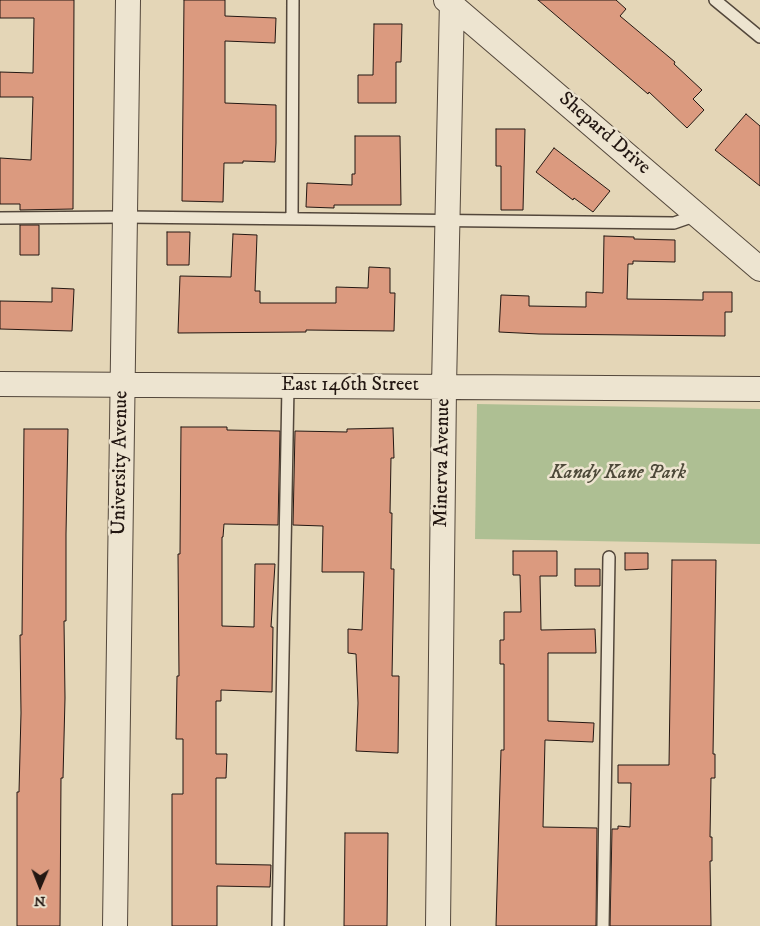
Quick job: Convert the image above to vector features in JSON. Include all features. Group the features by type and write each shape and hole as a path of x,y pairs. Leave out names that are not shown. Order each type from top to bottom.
{"street":[{"name":"University Avenue","path":"115,926 128,0"},
{"name":"Shepard Drive","path":"450,2 760,269"},
{"name":"Minerva Avenue","path":"438,926 450,2"},
{"name":"East 146th Street","path":"0,384 760,389"}],"lane":[{"path":"292,219 293,0"},
{"path":"715,0 760,38"},
{"path":"0,218 125,217 674,223 698,215"},
{"path":"278,926 288,386"},
{"path":"603,926 609,557"}],"green space":[{"name":"Kandy Kane Park","path":"477,404 760,409 760,544 475,539"}],"building":[{"path":"0,0 74,0 73,209 20,210 20,204 0,204 0,158 31,160 33,97 0,97 0,72 33,73 34,18 0,18"},
{"path":"184,0 225,0 225,16 276,18 275,43 225,41 225,103 276,105 276,143 275,162 243,161 243,163 224,163 223,202 182,201"},
{"path":"538,0 616,0 626,9 620,16 675,62 674,64 702,90 693,99 704,110 687,128 649,92 648,94"},
{"path":"374,24 402,24 401,62 396,62 396,103 358,103 358,75 373,75"},
{"path":"746,114 760,126 760,186 715,150"},
{"path":"496,129 525,129 523,210 501,210 501,166 496,166"},
{"path":"355,136 400,136 401,205 334,205 334,208 306,207 307,183 352,185 352,174 355,174"},
{"path":"554,148 610,191 593,212 574,198 573,200 536,172"},
{"path":"20,225 39,225 39,255 20,255"},
{"path":"167,232 190,232 189,265 167,265"},
{"path":"233,234 257,235 255,291 260,291 260,303 336,303 336,287 368,288 369,267 390,268 390,293 395,293 394,331 306,330 306,332 178,333 180,276 231,277"},
{"path":"604,236 675,240 675,262 633,261 633,264 628,264 627,299 703,300 703,292 732,292 732,312 725,312 725,336 499,332 501,295 529,296 529,306 586,307 586,292 603,293"},
{"path":"52,288 74,289 72,331 0,329 0,301 52,302"},
{"path":"181,427 227,427 227,430 280,431 278,525 224,524 222,537 222,626 254,627 255,564 275,564 271,627 273,627 272,692 221,690 221,701 216,701 216,754 227,754 226,778 216,778 216,864 271,865 270,887 217,886 217,926 172,926 172,794 183,794 183,739 176,739 177,676 179,676 178,554 180,554"},
{"path":"393,428 394,458 391,458 390,513 392,513 391,569 394,569 392,676 399,676 398,753 356,751 358,703 356,654 348,653 348,629 362,630 364,572 322,572 323,526 293,525 295,431 347,432 347,429"},
{"path":"24,429 68,429 60,926 17,926 17,792 19,792 21,713 20,635 22,635"},
{"path":"513,551 557,551 557,576 540,576 541,630 595,629 596,653 548,653 548,721 594,723 593,742 545,740 543,827 597,828 596,926 496,926 501,750 504,750 504,664 500,664 500,640 504,640 504,612 521,612 520,575 513,575"},
{"path":"625,553 648,553 648,569 625,570"},
{"path":"672,560 716,560 713,754 715,754 715,778 711,778 710,837 712,837 712,861 710,861 711,926 610,926 612,829 618,829 618,826 630,827 631,783 618,783 618,765 669,765"},
{"path":"575,569 600,569 600,586 575,586"},
{"path":"345,833 388,833 387,926 344,926"}]}
